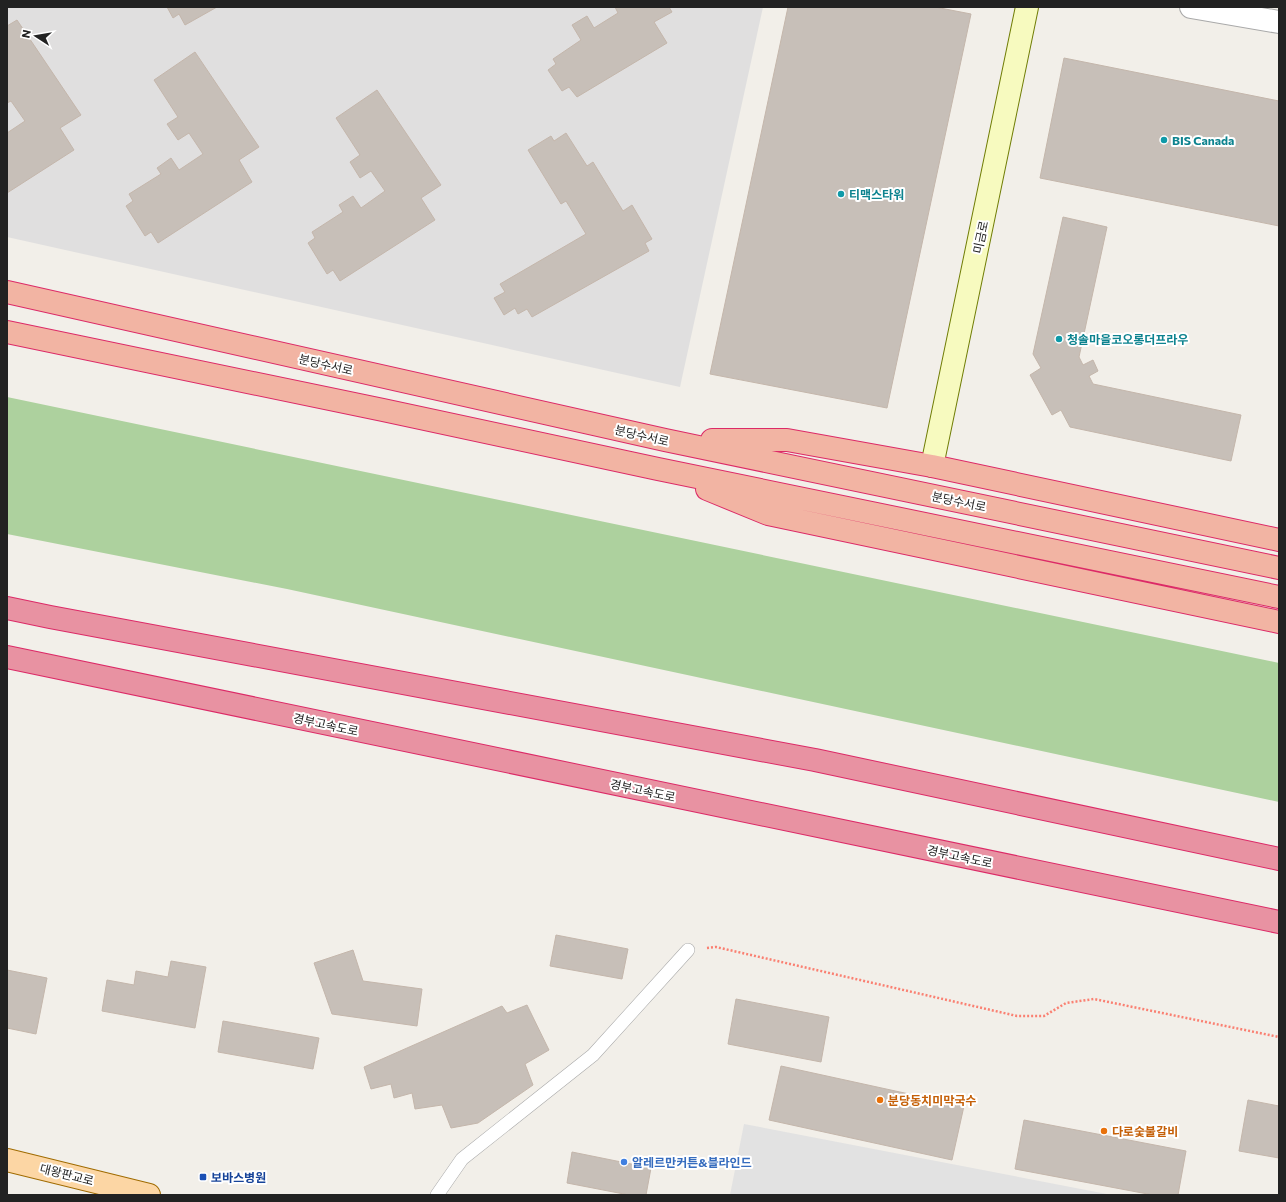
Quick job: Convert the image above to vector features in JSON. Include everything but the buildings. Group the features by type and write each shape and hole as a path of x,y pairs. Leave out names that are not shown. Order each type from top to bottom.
{"highway":[{"name":"분당수서로","path":"7,292 665,440 1279,568"},
{"path":"7,332 658,469 1279,597"},
{"path":"665,440 786,440 932,466 1279,540"},
{"path":"658,469 768,514 1279,622"},
{"path":"7,608 815,760 1279,859"},
{"name":"경부고속도로","path":"7,657 1279,922"}],"main road":[{"name":"미금로","path":"932,466 1027,7"},
{"name":"대왕판교로","path":"7,1160 149,1195"}],"street":[{"path":"1192,7 1279,22"}],"lane":[{"path":"437,1195 462,1159 593,1055 688,950"}],"path":[{"path":"688,950 716,947 1017,1016 1044,1016 1066,1003 1094,999 1279,1036"}],"shaded area":[{"path":"7,7 763,7 680,387 7,237"},
{"path":"744,1124 1112,1195 730,1195"}],"green space":[{"path":"7,397 1279,663 1279,802 287,589 7,534"}],"place":[{"name":"BIS Canada","path":"1164,140"},
{"name":"티맥스타워","path":"841,194"},
{"name":"청솔마을코오롱더프라우","path":"1059,339"},
{"name":"분당동치미막국수","path":"880,1100"},
{"name":"다로숯불갈비","path":"1104,1131"},
{"name":"알레르만커튼&블라인드","path":"624,1162"},
{"name":"보바스병원","path":"203,1177"}]}
